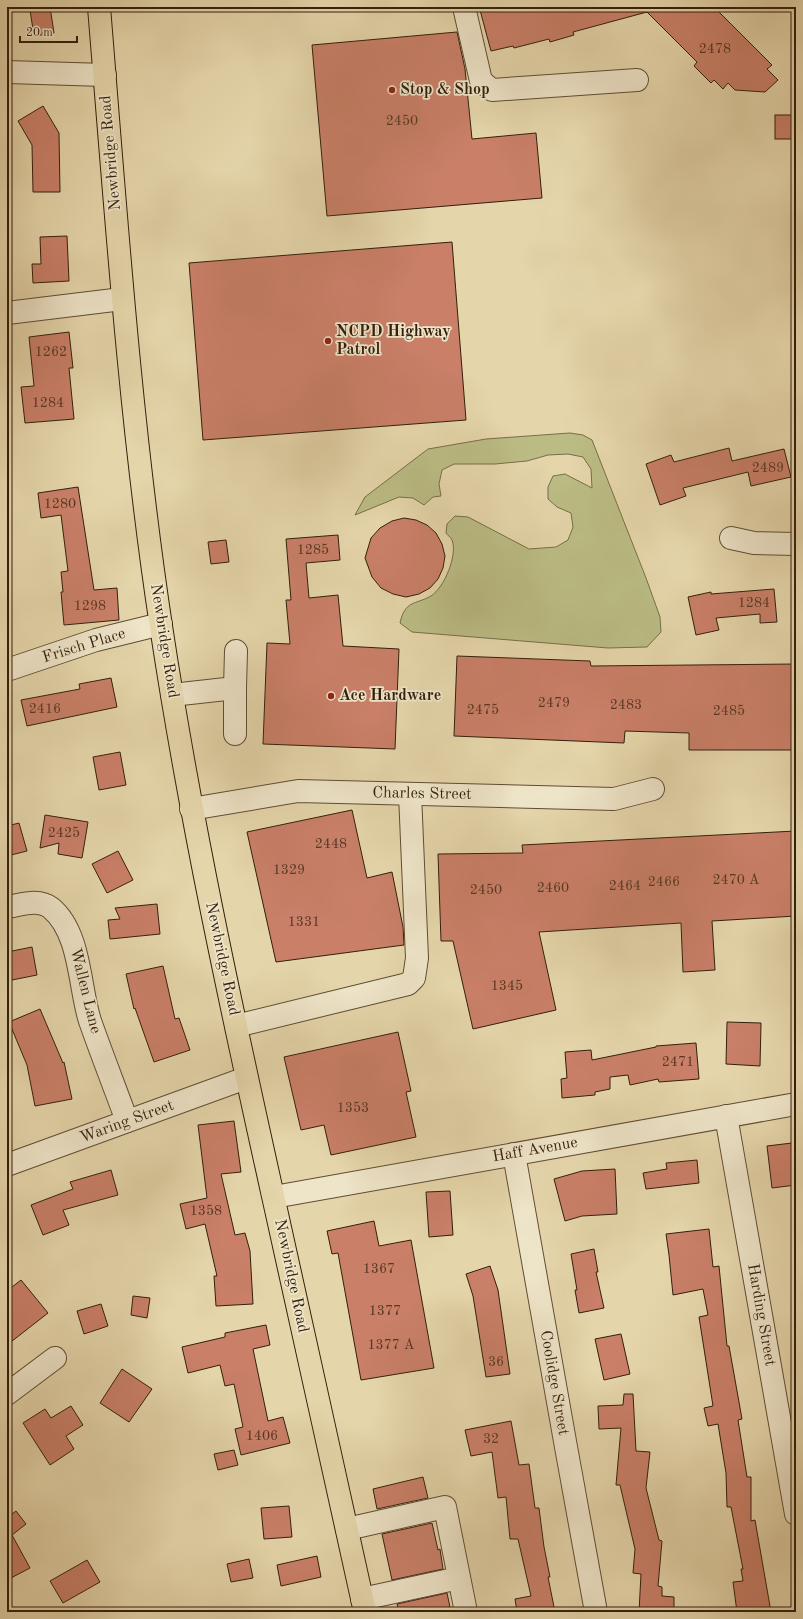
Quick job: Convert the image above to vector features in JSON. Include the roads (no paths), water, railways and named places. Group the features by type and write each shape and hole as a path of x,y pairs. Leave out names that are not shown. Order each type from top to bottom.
{"main road":[{"name":"Newbridge Road","path":"99,7 122,299 143,484 161,624 172,695 191,809 246,1078 274,1197 364,1605"}],"street":[{"path":"464,7 481,81 492,90 637,80"},
{"path":"7,72 105,75"},
{"path":"7,313 122,299"},
{"path":"731,538 754,543 796,544"},
{"name":"Frisch Place","path":"7,670 96,640 161,624"},
{"path":"235,734 236,651"},
{"path":"172,695 236,688"},
{"name":"Charles Street","path":"191,809 298,791 614,799 653,789"},
{"path":"236,1026 408,984 414,978 417,958 410,794"},
{"name":"Wallen Lane","path":"7,907 38,902 51,908 67,929 73,945 90,1020 127,1121"},
{"name":"Waring Street","path":"7,1166 246,1078"},
{"name":"Haff Avenue","path":"274,1197 796,1104"},
{"name":"Harding Street","path":"726,1116 796,1514"},
{"name":"Coolidge Street","path":"514,1154 596,1612"},
{"path":"7,1394 55,1358"},
{"path":"347,1529 445,1507 466,1612"},
{"path":"364,1605 459,1578"}],"place":[{"name":"Stop & Shop","path":"392,90"},
{"name":"NCPD Highway Patrol","path":"328,341"},
{"name":"Ace Hardware","path":"331,696"}]}
